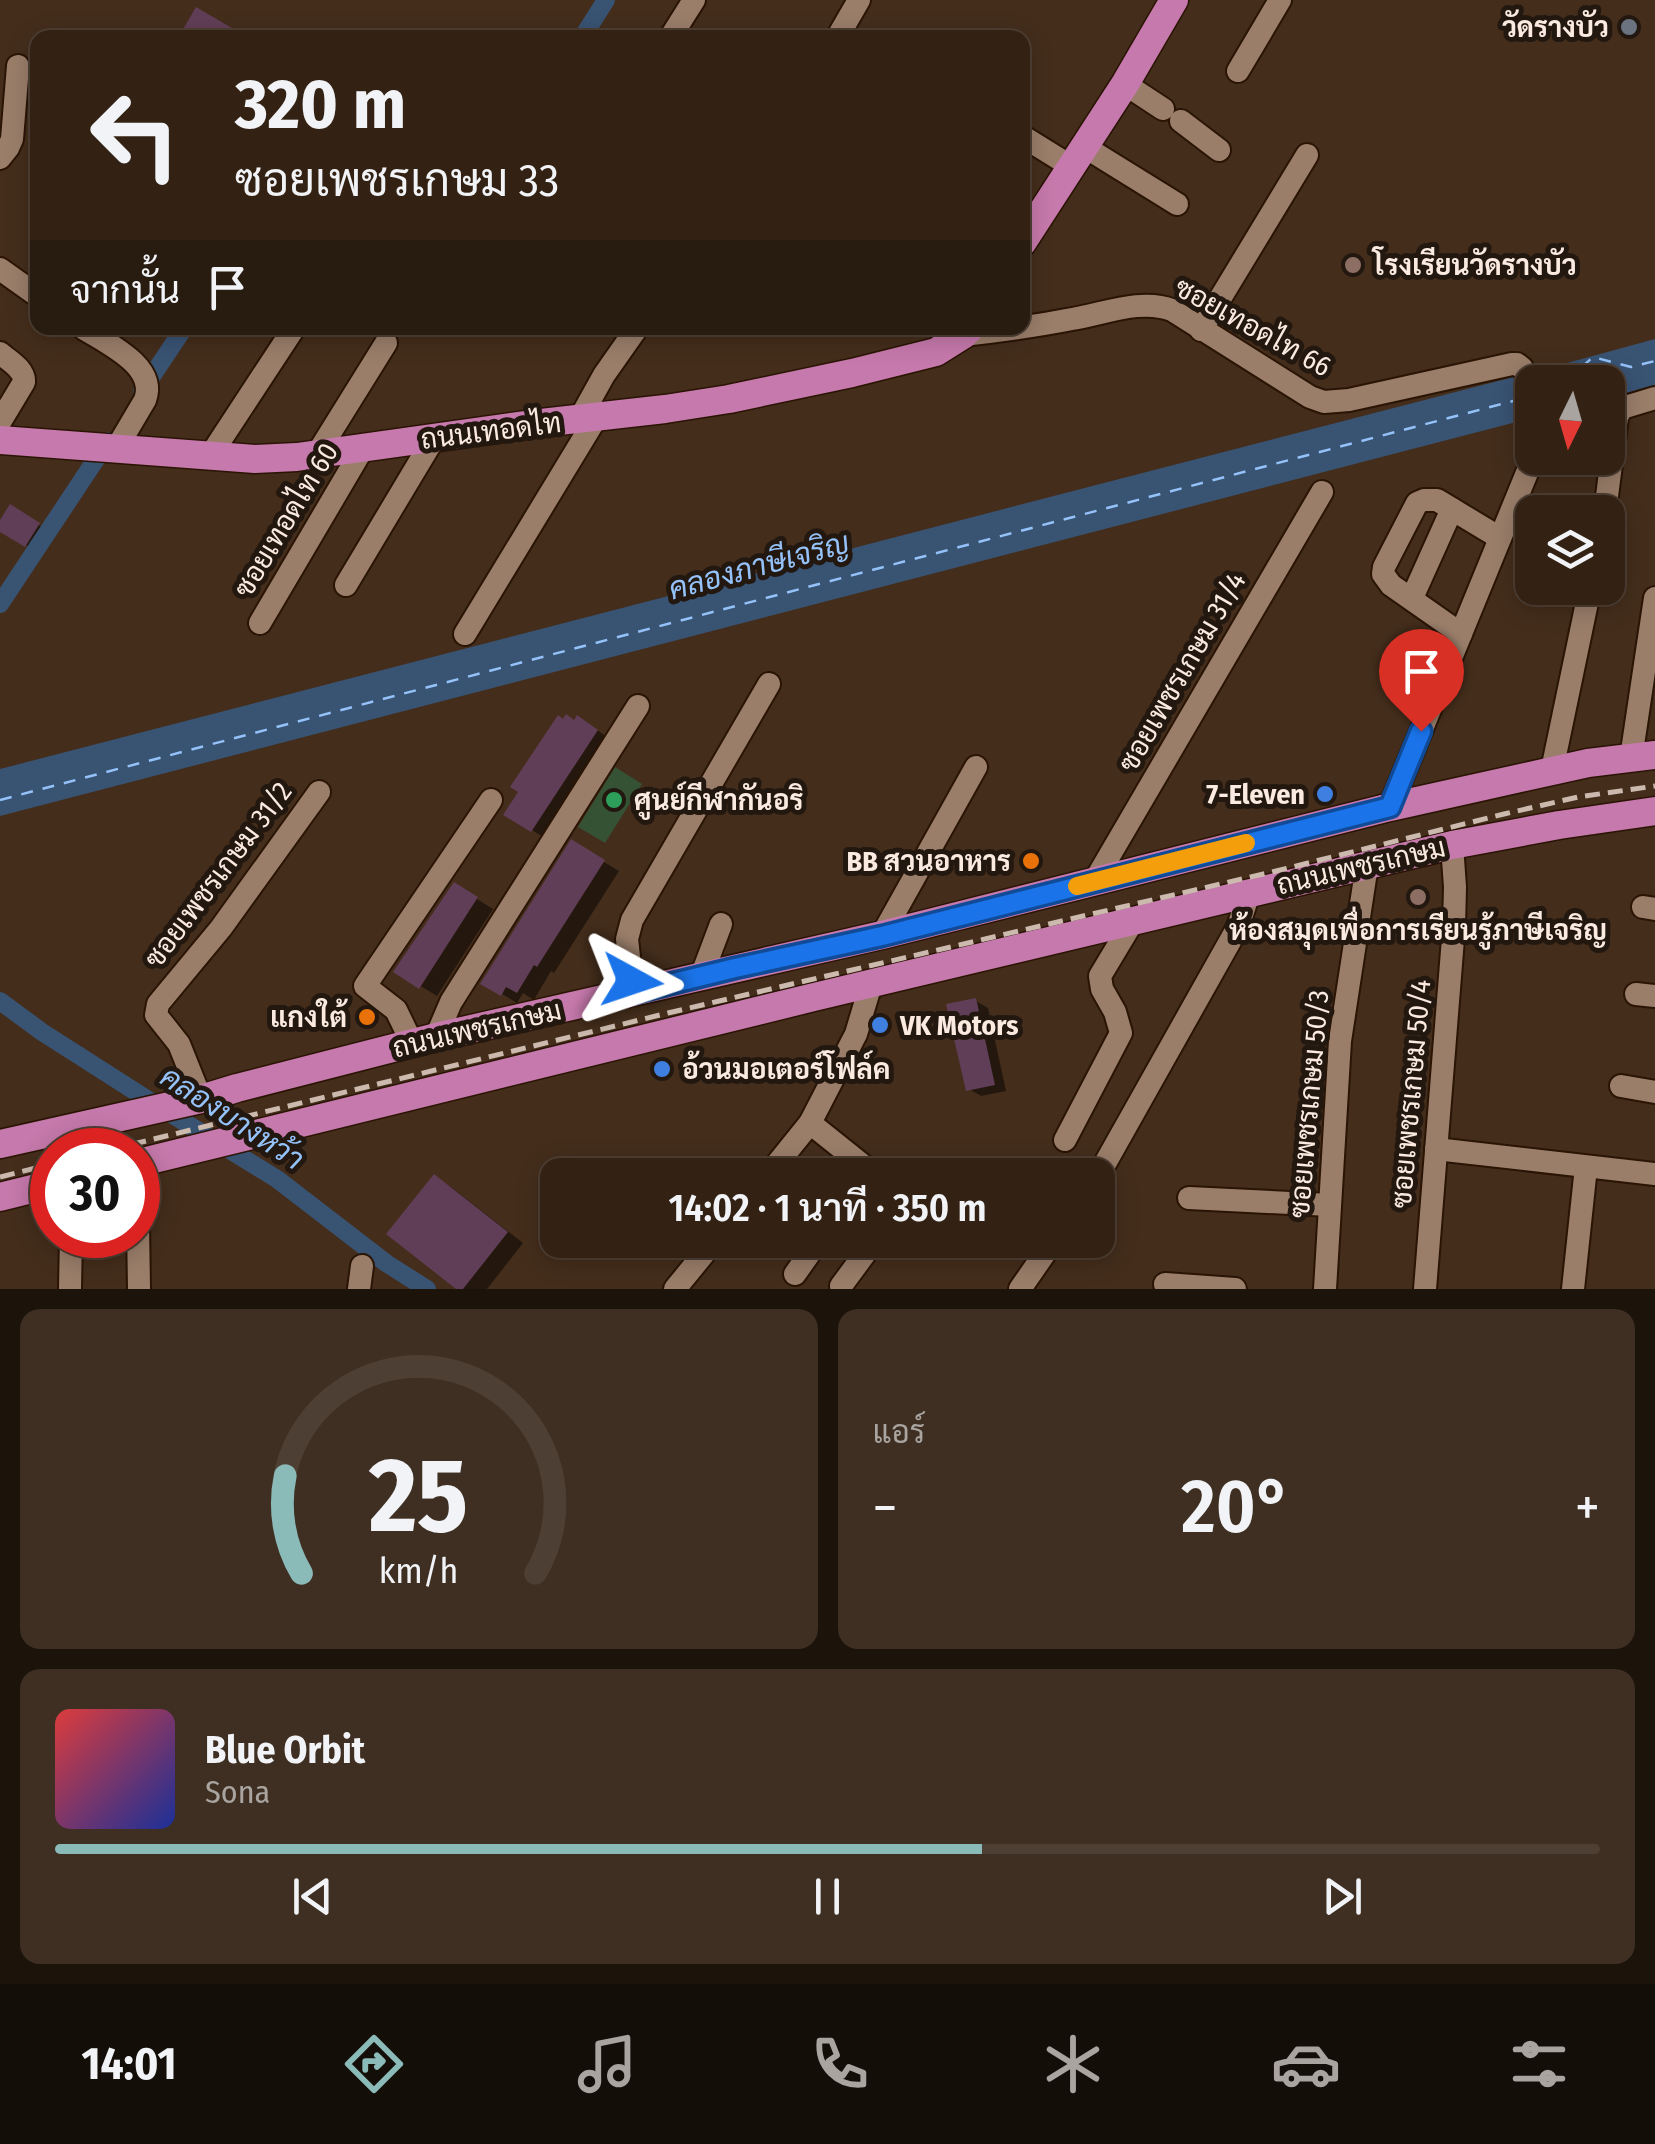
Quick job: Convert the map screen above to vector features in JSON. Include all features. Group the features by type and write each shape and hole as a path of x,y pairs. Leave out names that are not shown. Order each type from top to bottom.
{"main road":[{"path":"1030,231 1174,0"},
{"name":"ถนนเทอดไท","path":"0,440 255,460 317,454 744,396 936,352 960,335"},
{"name":"ถนนเพชรเกษม","path":"0,1144 200,1099 424,1040 882,936 1390,807 1552,770 1643,756"},
{"name":"ถนนเพชรเกษม","path":"160,1157 1452,845 1655,811"},
{"path":"801,953 791,956 784,969 794,985 814,996"},
{"path":"745,966 758,974 762,985 750,1012"},
{"path":"0,1197 30,1190"}],"street":[{"path":"675,30 694,0"},
{"path":"842,30 859,0"},
{"path":"1238,71 1280,0"},
{"path":"0,158 12,139 18,66"},
{"path":"1125,84 1219,150"},
{"path":"1030,139 1079,157 1177,204"},
{"path":"1202,330 1307,155"},
{"path":"0,269 30,290"},
{"name":"ซอยเทอดไท 66","path":"1030,326 1160,306 1324,402 1515,366"},
{"path":"93,335 134,363 146,380 145,400 116,449"},
{"path":"210,456 289,335"},
{"path":"465,634 587,419 604,376 632,335"},
{"path":"317,454 386,343"},
{"path":"0,354 24,377 0,422"},
{"path":"1607,495 1617,418 1622,408 1655,398"},
{"path":"346,585 434,438"},
{"name":"ซอยเทอดไท 60","path":"260,623 364,448"},
{"path":"1390,807 1526,475"},
{"name":"ซอยเพชรเกษม 31/4","path":"1094,882 1322,492"},
{"path":"1462,634 1386,580 1384,567 1417,503 1431,499 1500,538"},
{"path":"1412,598 1452,509"},
{"path":"1643,756 1655,598"},
{"path":"1552,770 1586,605"},
{"path":"633,993 628,939 632,920 768,684"},
{"path":"491,800 365,986 396,1010 424,1040 638,706"},
{"path":"882,936 976,767"},
{"name":"ซอยเพชรเกษม 31/2","path":"200,1099 179,1044 156,1014 158,1004 222,928 319,792"},
{"name":"ซอยเพชรเกษม 50/4","path":"1425,1289 1454,926 1452,845"},
{"name":"ซอยเพชรเกษม 50/3","path":"1325,1289 1340,1042 1367,865"},
{"path":"1108,1158 1238,927 1249,893"},
{"path":"1066,1140 1121,1033 1100,976 1133,921"},
{"path":"700,977 721,924"},
{"path":"782,1158 810,1123 856,1034 871,984"},
{"path":"1622,1086 1655,1092"},
{"path":"810,1123 851,1158"},
{"path":"1436,1149 1655,1174"},
{"path":"1573,1289 1586,1166"},
{"path":"1189,1198 1330,1205"},
{"path":"70,1289 71,1258"},
{"path":"139,1258 139,1289"},
{"path":"675,1289 700,1258"},
{"path":"795,1274 806,1258"},
{"path":"841,1286 862,1258"},
{"path":"1020,1289 1042,1258"},
{"path":"1165,1284 1236,1289"}],"green space":[{"path":"615,767 642,784 605,843 578,827"}],"water":[{"path":"1655,339 1655,385 1625,393 1625,365 1560,365"},
{"path":"1515,377 1515,422 0,816 0,769"}],"building":[{"path":"196,7 235,30 183,30"},
{"path":"10,504 40,523 25,547 0,532 0,520"},
{"path":"566,714 574,720 577,715 598,730 531,832 503,815 518,792 510,787 558,715 563,719"},
{"path":"571,839 605,860 537,967 534,965 517,993 506,987 501,996 480,984"},
{"path":"454,882 478,897 419,989 393,972"},
{"path":"976,998 995,1085 966,1091 946,1004"},
{"path":"434,1174 508,1232 463,1289 456,1289 386,1234"}],"waterway":[{"path":"587,30 606,0"},
{"path":"142,391 179,335"},
{"path":"0,604 108,441"},
{"name":"คลองบางหว้า","path":"0,1001 42,1032 277,1179 386,1263 427,1289"}],"ferry route":[{"path":"1584,365 1593,357 1623,365"},
{"path":"1625,365 1655,361"},
{"path":"0,800 1515,400"}],"railway":[{"path":"160,1138 1504,814 1578,797 1655,786"},
{"path":"0,1177 30,1170"}],"slow traffic":[{"path":"1077,886 1246,843"}],"place":[{"name":"วัดรางบัว","path":"1629,27"},
{"name":"โรงเรียนวัดรางบัว","path":"1353,265"},
{"name":"7-Eleven","path":"1325,794"},
{"name":"ศูนย์กีฬากันอริ","path":"614,800"},
{"name":"BB สวนอาหาร","path":"1031,861"},
{"name":"ห้องสมุดเพื่อการเรียนรู้ภาษีเจริญ","path":"1418,897"},
{"name":"แกงใต้","path":"367,1017"},
{"name":"VK Motors","path":"880,1025"},
{"name":"อ้วนมอเตอร์โฟล์ค","path":"662,1069"}],"route":[{"path":"632,981 633,993 882,936 1390,807 1421,731"}],"water label":[{"name":"คลองภาษีเจริญ","path":"759,566"}]}
